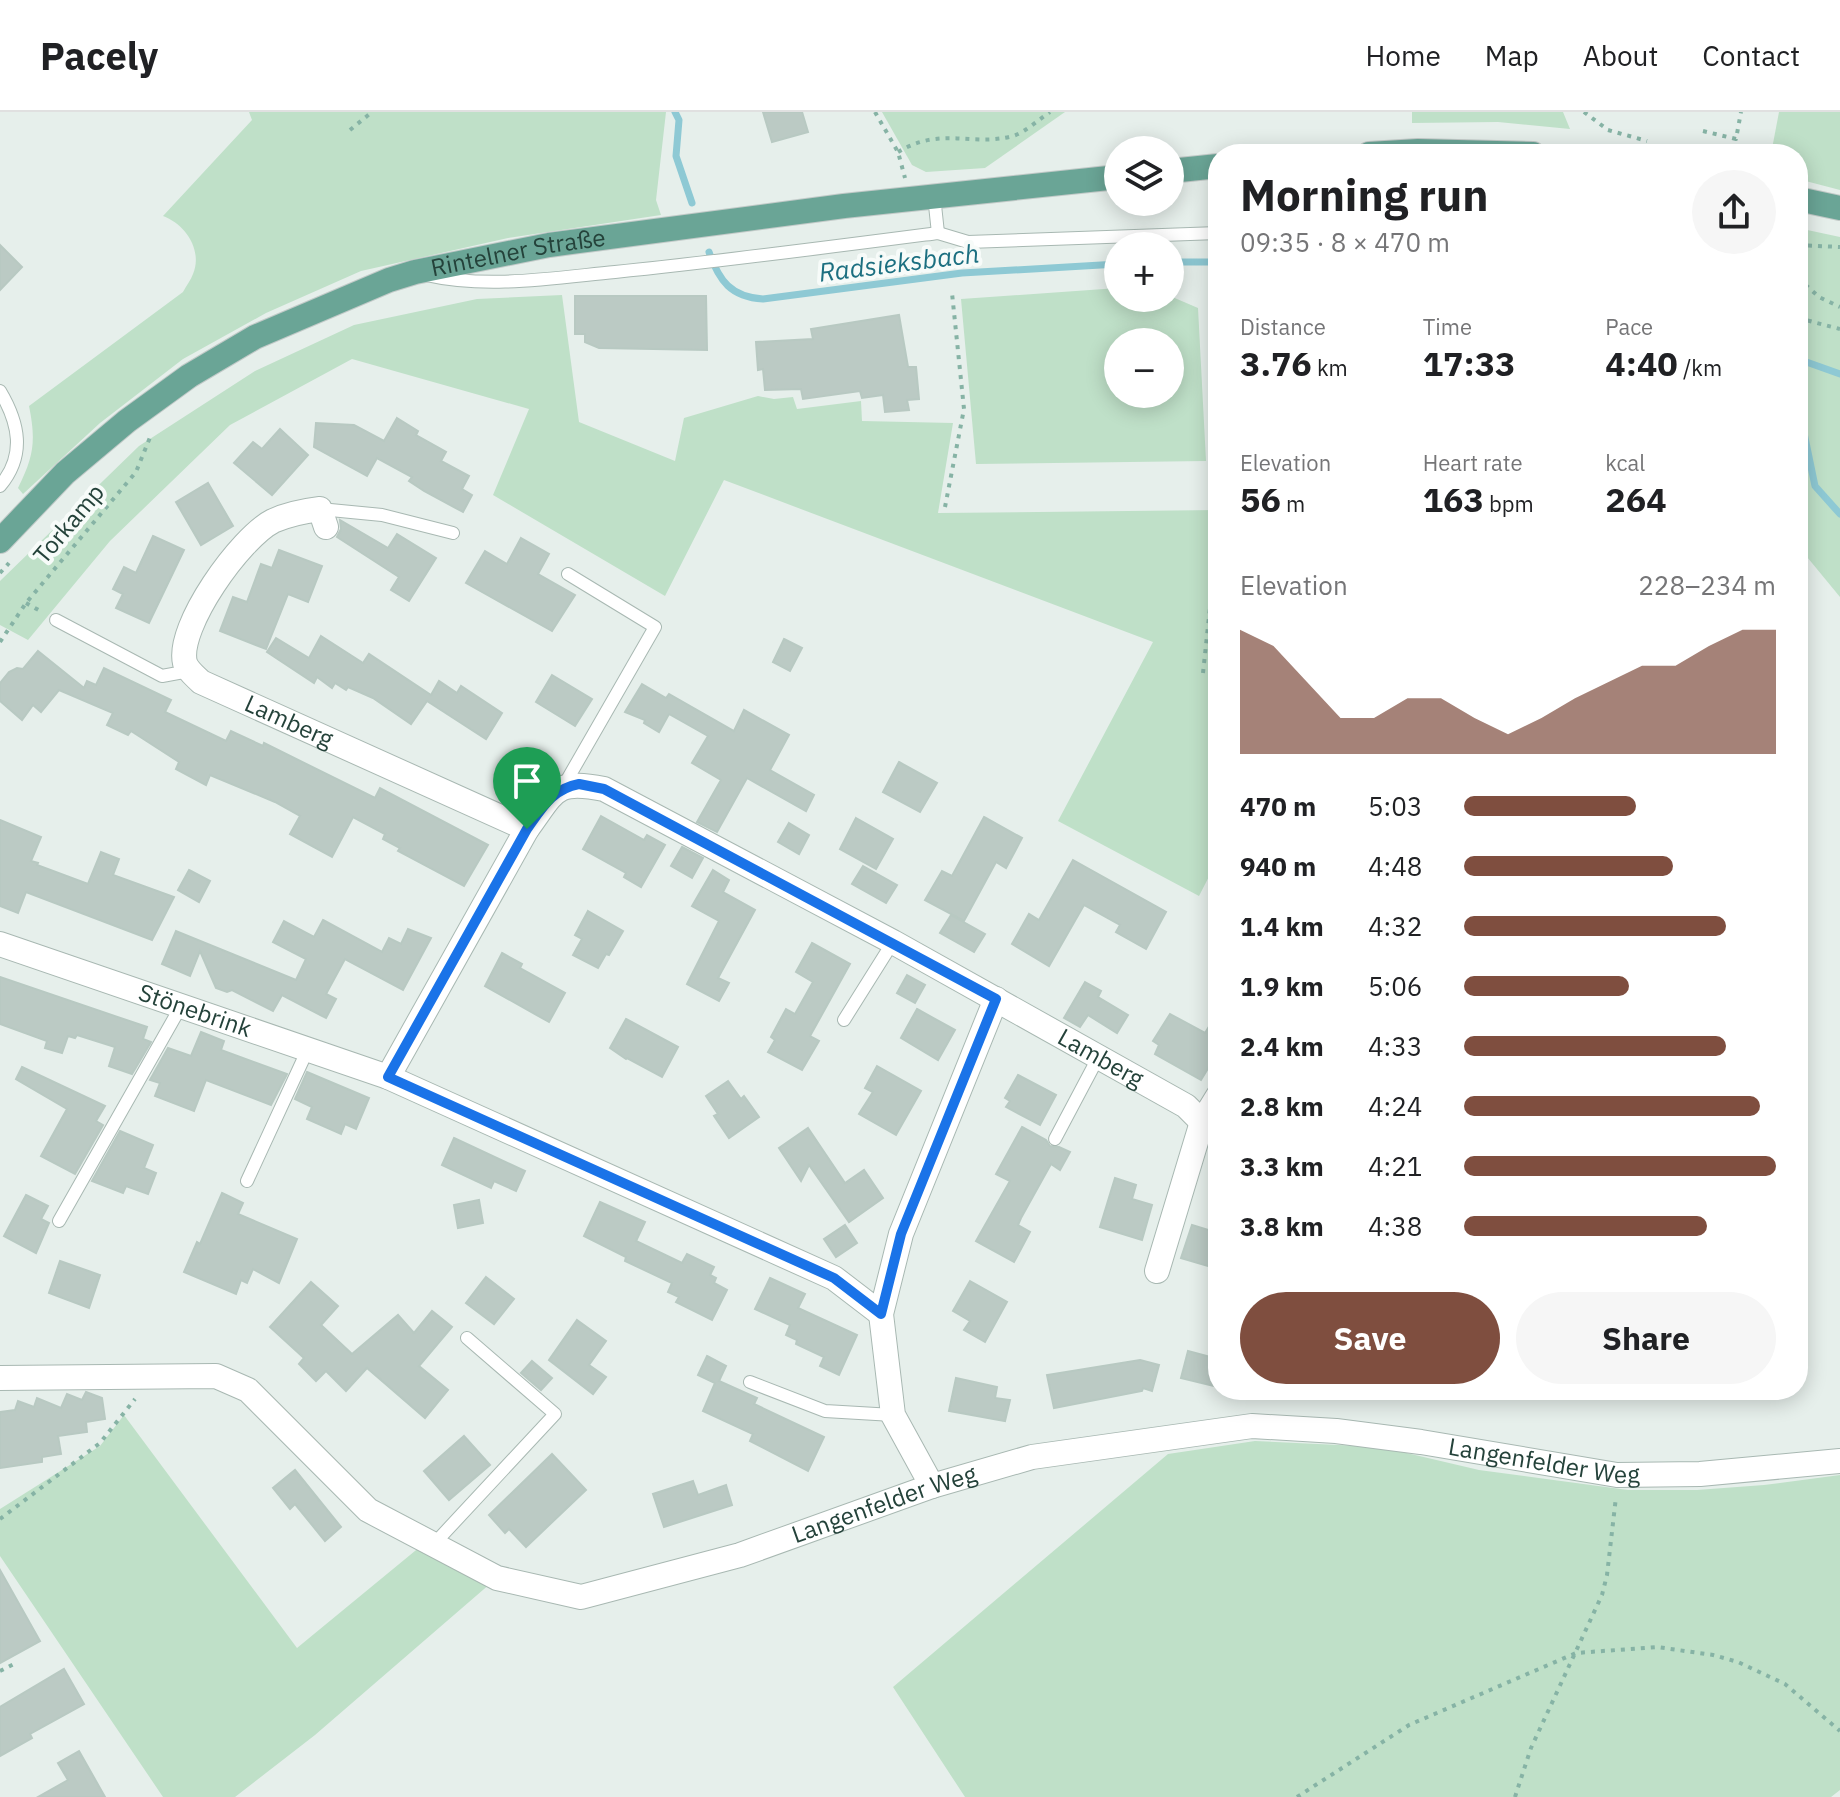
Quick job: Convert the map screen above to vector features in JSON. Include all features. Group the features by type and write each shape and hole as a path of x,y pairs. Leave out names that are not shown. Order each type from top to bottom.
{"main road":[{"path":"1184,170 1208,167"},
{"name":"Rintelner Straße","path":"6,551 65,473 127,421 189,376 255,337 389,280 549,245 909,198 1104,178"},
{"path":"1808,201 1840,208"}],"street":[{"path":"189,671 185,661 185,641 215,580 238,550 271,522 297,512 323,518"},
{"name":"Lamberg","path":"189,671 201,682 527,829"},
{"name":"Lamberg","path":"563,787 579,784 604,789 893,942 1099,1056 1186,1106 1202,1122"},
{"path":"388,1077 527,829 553,794 563,787"},
{"name":"Stönebrink","path":"0,944 388,1077 834,1278 881,1314"},
{"path":"932,1486 893,1415 881,1314 901,1234 996,999"},
{"path":"1157,1271 1202,1122 1208,1112"},
{"name":"Langenfelder Weg","path":"0,1378 216,1376 248,1390 368,1510 497,1578 581,1597 740,1555 932,1486 1032,1457 1252,1426 1336,1431 1421,1442 1617,1475 1700,1474 1840,1461"}],"lane":[{"path":"934,196 938,233"},
{"path":"415,272 453,281 504,281 705,263 938,233 968,242 1208,233"},
{"path":"0,391 10,408 18,433 16,460 0,486"},
{"path":"323,518 382,515 453,533"},
{"path":"563,787 655,627 568,574"},
{"path":"56,620 162,676 189,671"},
{"path":"844,1020 893,942"},
{"path":"59,1221 180,1008"},
{"path":"247,1181 308,1049"},
{"path":"1055,1139 1099,1056"},
{"path":"434,1544 555,1414 467,1338"},
{"path":"750,1382 825,1411 893,1415"}],"path":[{"path":"350,130 372,112"},
{"path":"875,112 898,152 909,198"},
{"path":"898,152 917,140 1016,135 1050,112"},
{"path":"1584,112 1608,130 1647,141"},
{"path":"1703,131 1736,139 1741,112"},
{"path":"1808,245 1840,247"},
{"path":"1808,287 1819,297 1840,307"},
{"path":"945,507 964,409 952,293"},
{"path":"1808,321 1840,329"},
{"name":"Torkamp","path":"0,642 26,603 136,472 155,424 144,433"},
{"path":"0,573 6,551"},
{"path":"1203,673 1208,626"},
{"path":"0,1519 100,1443 154,1375"},
{"path":"1515,1797 1531,1748 1576,1653 1607,1575 1615,1525 1617,1475"},
{"path":"1297,1797 1409,1725 1576,1653 1657,1647 1685,1649 1726,1659 1785,1684 1840,1731"},
{"path":"1,1671 16,1663"}],"green space":[{"path":"249,112 666,112 656,200 661,215 508,238 361,271 266,313 183,359 100,423 23,494 18,488 27,467 33,439 29,406 183,292 195,265 194,247 178,225 163,216 252,120"},
{"path":"882,112 1065,112 985,168 926,172 912,165"},
{"path":"1412,112 1563,112 1570,129 1498,122 1412,123"},
{"path":"1779,112 1840,112 1840,190 1808,182 1808,144 1773,144"},
{"path":"1808,230 1840,237 1840,597 1808,558"},
{"path":"1104,289 1104,312 1184,312 1184,302 1198,308 1206,461 976,464 961,299"},
{"path":"562,295 579,422 675,461 684,418 758,396 774,399 793,397 797,409 861,401 862,421 953,423 938,513 1208,510 1208,878 1199,896 1058,821 1153,642 724,480 665,596 493,495 529,409 352,359 230,425 110,541 28,640 0,625 0,581 139,446 255,371 354,325 477,299"},
{"path":"124,1415 297,1648 421,1546 491,1583 315,1735 235,1797 163,1797 0,1556 0,1509 100,1446"},
{"path":"1255,1441 1381,1447 1479,1470 1628,1490 1697,1490 1840,1475 1840,1790 1831,1797 965,1797 893,1687 1168,1454"}],"building":[{"path":"763,112 802,112 808,132 772,142"},
{"path":"0,245 22,267 0,290"},
{"path":"575,296 706,296 707,350 599,348 585,342 585,334 575,334"},
{"path":"899,315 908,367 916,367 919,399 907,400 909,410 885,412 883,395 862,398 860,391 803,399 801,389 765,390 763,369 758,370 756,342 813,339 811,329"},
{"path":"397,418 418,431 416,435 446,452 441,461 469,476 462,489 472,495 463,512 424,491 409,481 412,477 377,458 367,476 314,447 316,423 354,425 384,441"},
{"path":"280,429 308,455 272,495 234,463 253,442 262,449"},
{"path":"208,483 233,526 201,545 176,502"},
{"path":"340,520 388,548 397,534 436,558 409,601 391,590 399,577 337,537 341,529"},
{"path":"153,536 184,550 149,623 116,608 123,594 113,589 124,567 136,573"},
{"path":"521,538 549,554 538,574 575,595 552,631 466,583 485,551 507,564"},
{"path":"279,550 322,566 308,602 288,594 266,649 220,631 233,597 247,602 261,564 272,568"},
{"path":"321,636 363,663 369,654 431,695 439,681 457,693 461,686 502,713 486,739 427,701 411,724 373,698 348,687 346,690 335,683 332,688 317,677 314,683 267,652 276,638 309,658"},
{"path":"784,639 802,648 790,671 773,662"},
{"path":"38,651 84,688 87,681 96,685 104,668 171,700 165,712 226,741 231,731 263,746 264,743 375,798 380,788 488,845 464,886 398,851 400,848 383,839 385,834 353,817 332,857 290,834 300,816 210,775 206,785 176,769 179,762 131,731 128,735 107,725 113,713 59,690 41,712 33,705 22,720 0,701 0,683 9,672 23,669"},
{"path":"552,675 592,699 575,726 536,702"},
{"path":"642,684 666,698 669,694 734,731 744,710 789,735 770,770 814,795 806,811 747,778 717,832 697,822 721,780 692,763 708,736 669,714 659,732 644,723 645,720 625,712"},
{"path":"899,762 937,783 920,812 883,792"},
{"path":"601,816 644,840 647,835 665,845 641,887 624,877 626,873 583,849"},
{"path":"984,817 1022,838 1006,868 996,862 964,921 925,900 942,871 952,876"},
{"path":"856,818 893,839 876,869 840,849"},
{"path":"0,820 41,837 31,861 37,865 88,884 101,852 119,859 113,875 174,897 152,940 26,892 18,913 0,906"},
{"path":"789,823 809,835 799,854 778,842"},
{"path":"682,847 703,858 692,878 671,866"},
{"path":"1073,860 1166,912 1146,949 1116,932 1120,925 1084,905 1049,966 1012,944 1029,914 1039,920"},
{"path":"863,866 897,885 886,903 852,884"},
{"path":"189,870 210,881 199,902 178,890"},
{"path":"713,870 729,880 723,892 755,910 718,978 729,983 719,1001 687,984 719,921 692,906"},
{"path":"588,911 623,931 598,968 573,955 582,939 575,935"},
{"path":"951,915 985,934 974,952 940,933"},
{"path":"323,920 382,952 389,938 401,944 408,929 431,938 403,990 345,959 326,994 336,999 326,1018 282,995 273,1011 232,990 227,992 216,988 200,951 190,976 162,964 176,931 296,980 306,959 273,942 284,921 314,937"},
{"path":"812,943 850,964 810,1036 819,1041 802,1070 768,1052 775,1040 771,1037 786,1009 795,1014 813,982 796,972"},
{"path":"502,953 522,964 520,968 565,993 549,1022 485,986"},
{"path":"907,975 925,985 915,1003 897,993"},
{"path":"0,977 147,1027 143,1039 151,1042 132,1074 109,1066 115,1047 77,1035 75,1038 68,1036 62,1053 45,1048 47,1041 0,1024"},
{"path":"1085,982 1101,991 1098,997 1128,1015 1117,1033 1088,1015 1080,1027 1064,1018"},
{"path":"917,1009 955,1030 938,1060 901,1038"},
{"path":"1170,1014 1205,1033 1208,1028 1208,1068 1201,1080 1155,1054 1159,1045 1153,1041"},
{"path":"626,1019 678,1047 662,1077 610,1048"},
{"path":"201,1032 224,1041 221,1050 287,1074 271,1105 206,1080 194,1111 155,1096 160,1083 150,1080 168,1048 191,1056"},
{"path":"877,1066 921,1091 896,1135 859,1114 873,1092 865,1088"},
{"path":"22,1067 105,1106 96,1121 103,1125 75,1174 41,1156 67,1109 16,1079"},
{"path":"307,1072 369,1098 356,1129 345,1124 341,1134 307,1119 312,1107 295,1099"},
{"path":"1018,1075 1056,1095 1040,1125 1006,1107 1010,1101 1005,1098"},
{"path":"728,1081 759,1117 729,1138 714,1116 718,1114 706,1096"},
{"path":"1022,1127 1046,1140 1050,1146 1070,1152 1060,1170 1051,1164 1021,1218 1018,1225 1030,1232 1014,1262 976,1241 1010,1181 996,1174"},
{"path":"808,1128 845,1183 864,1170 883,1198 849,1222 809,1165 801,1181 779,1148"},
{"path":"120,1131 153,1145 144,1168 156,1173 148,1194 126,1186 123,1193 92,1181"},
{"path":"454,1138 525,1171 516,1191 494,1181 491,1188 442,1165"},
{"path":"1115,1178 1136,1185 1132,1199 1152,1205 1142,1240 1100,1227"},
{"path":"222,1193 243,1203 238,1214 297,1239 279,1283 253,1269 247,1283 241,1280 236,1294 184,1272"},
{"path":"26,1195 48,1206 41,1219 49,1223 36,1253 4,1236"},
{"path":"479,1200 483,1223 458,1228 454,1205"},
{"path":"600,1202 645,1222 636,1241 682,1263 687,1254 714,1267 710,1275 716,1278 714,1283 727,1290 712,1320 676,1302 679,1297 668,1292 672,1283 625,1261 626,1257 584,1236"},
{"path":"845,1225 857,1243 836,1257 824,1239"},
{"path":"1192,1225 1208,1230 1208,1266 1181,1258"},
{"path":"60,1261 100,1275 89,1308 49,1293"},
{"path":"486,1277 514,1299 494,1324 466,1303"},
{"path":"770,1278 805,1294 798,1308 857,1335 839,1375 820,1366 824,1357 796,1344 797,1340 786,1335 790,1325 755,1309"},
{"path":"970,1281 1007,1302 985,1342 964,1330 970,1321 953,1311"},
{"path":"311,1282 338,1306 321,1325 352,1354 398,1315 414,1333 432,1311 452,1327 419,1366 448,1390 425,1418 367,1368 346,1391 326,1371 316,1381 299,1364 304,1358 270,1327"},
{"path":"577,1320 606,1341 589,1365 606,1377 593,1394 549,1360"},
{"path":"1188,1351 1208,1356 1208,1385 1181,1378"},
{"path":"707,1356 726,1366 719,1381 757,1398 754,1404 824,1437 808,1471 750,1441 753,1434 703,1411 715,1383 698,1375"},
{"path":"1140,1360 1159,1365 1152,1391 1143,1388 1142,1391 1054,1408 1047,1375"},
{"path":"532,1361 552,1378 541,1390 521,1373"},
{"path":"956,1378 997,1387 995,1398 1010,1400 1005,1421 949,1411"},
{"path":"86,1392 102,1398 105,1419 86,1422 87,1432 58,1436 61,1454 42,1457 42,1462 0,1468 0,1412 15,1410 18,1401 34,1407 37,1398 61,1408 67,1394 82,1400"},
{"path":"464,1436 490,1465 449,1500 424,1471"},
{"path":"552,1454 586,1490 526,1547 509,1529 505,1533 489,1515"},
{"path":"295,1470 341,1527 325,1541 295,1504 290,1509 273,1488"},
{"path":"693,1481 698,1495 726,1485 732,1505 664,1527 653,1494"},
{"path":"0,1570 40,1641 0,1663"},
{"path":"64,1669 84,1704 30,1734 32,1738 0,1756 0,1707"},
{"path":"79,1751 105,1797 38,1797 68,1780 58,1763"}],"waterway":[{"name":"Radsieksbach","path":"675,112 679,120 676,156 692,203"},
{"name":"Radsieksbach","path":"709,252 728,286 742,295 763,299 962,273 1104,265"},
{"name":"Radsieksbach","path":"1184,262 1208,262"},
{"name":"Radsieksbach","path":"1808,363 1840,374"},
{"path":"1808,452 1815,486 1840,514"}],"route":[{"path":"579,784 604,789 996,999 901,1234 881,1314 834,1278 388,1077 527,829 553,794 563,787 579,784"}]}
